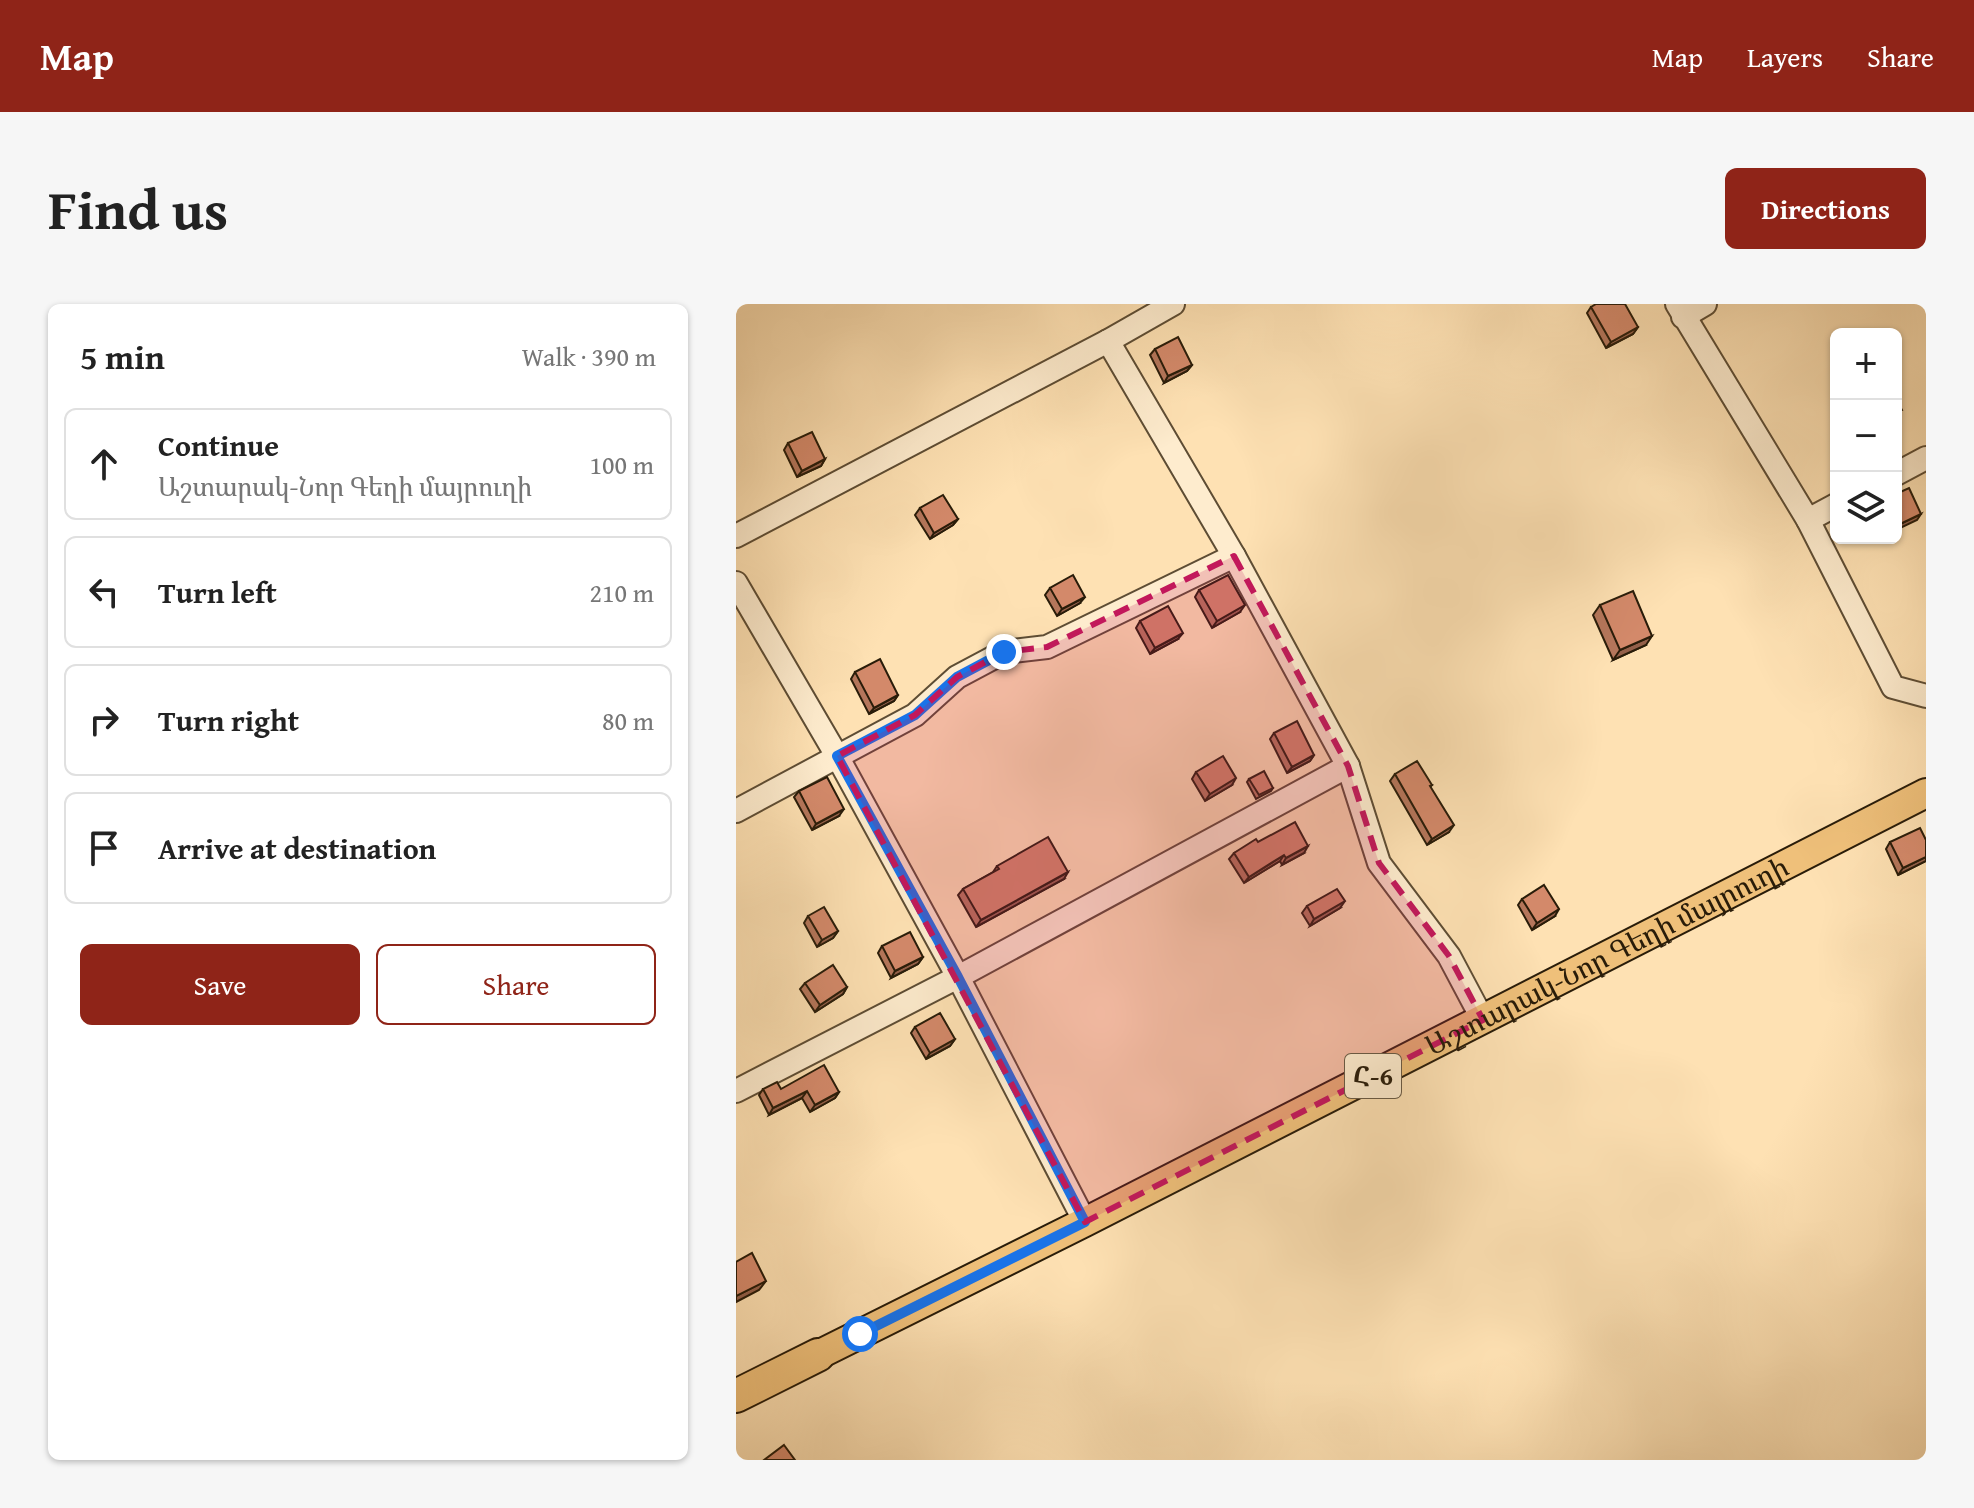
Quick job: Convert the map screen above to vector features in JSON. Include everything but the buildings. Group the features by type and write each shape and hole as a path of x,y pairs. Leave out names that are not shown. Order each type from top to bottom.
{"highway":[{"name":"Հ-6","path":"736,1376 818,1355"},
{"path":"736,1396 818,1355"}],"main road":[{"name":"Աշտարակ-Նոր Գեղի մայրուղի","path":"818,1355 1926,793"}],"street":[{"path":"736,536 1173,304"},
{"path":"1705,304 1680,310 1808,520 1893,687 1926,696"},
{"path":"1108,341 1234,556 1348,766 1379,863 1449,956 1483,1020"},
{"path":"1900,472 1926,458"},
{"path":"1808,520 1830,508"},
{"path":"736,811 915,715 957,677 1004,652 1047,647 1234,556"},
{"path":"736,583 837,756 958,977 1085,1222"},
{"path":"736,1091 958,977 1348,766"}],"highlighted area":[{"path":"1234,556 1348,766 1379,863 1449,956 1483,1020 1085,1222 837,756 915,715 957,677 1004,652 1047,647"}],"route":[{"path":"860,1334 1085,1222 958,977 837,756 915,715 957,677 1004,652"}]}
